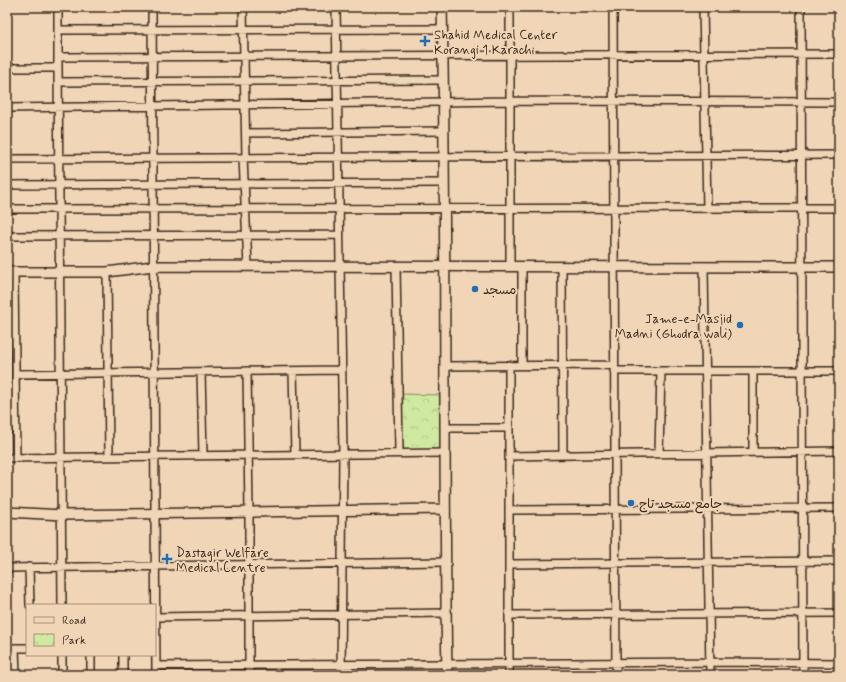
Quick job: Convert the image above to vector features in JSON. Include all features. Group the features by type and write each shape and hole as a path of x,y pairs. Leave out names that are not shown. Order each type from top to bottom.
{"street":[{"path":"58,7 63,515 62,604"},
{"path":"152,7 152,235 155,604"},
{"path":"243,7 246,133 244,184 248,266"},
{"path":"336,7 343,453 341,675"},
{"path":"442,7 446,428 444,509 447,675"},
{"path":"510,7 510,267"},
{"path":"613,7 616,675"},
{"path":"703,7 707,208"},
{"path":"801,7 803,675"},
{"path":"58,30 337,28 442,29"},
{"path":"58,57 839,54"},
{"path":"7,68 54,68 58,66"},
{"path":"59,82 338,79 443,80"},
{"path":"7,108 338,105 510,101 839,102"},
{"path":"246,133 444,131"},
{"path":"7,159 839,155"},
{"path":"7,185 339,183 444,184"},
{"path":"7,209 839,208"},
{"path":"7,236 246,234 339,235"},
{"path":"16,458 15,374 11,272 107,272 153,266 839,267"},
{"path":"396,266 399,452"},
{"path":"522,267 522,365"},
{"path":"562,267 563,455"},
{"path":"704,267 710,675"},
{"path":"107,272 109,457"},
{"path":"509,365 509,675"},
{"path":"445,366 563,365 661,371 706,372 839,371"},
{"path":"15,374 341,370"},
{"path":"247,371 249,675"},
{"path":"293,371 295,454"},
{"path":"659,453 661,371"},
{"path":"753,371 753,452"},
{"path":"202,372 203,455"},
{"path":"446,428 509,428"},
{"path":"509,456 839,451"},
{"path":"7,458 399,452 445,453"},
{"path":"509,510 839,508"},
{"path":"7,512 63,515 444,509"},
{"path":"7,568 445,562"},
{"path":"509,564 839,562"},
{"path":"29,567 30,604"},
{"path":"156,617 446,613"},
{"path":"509,615 839,613"},
{"path":"7,648 26,648"},
{"path":"15,648 16,675"},
{"path":"62,656 62,675"},
{"path":"90,656 91,675"},
{"path":"123,656 123,675"},
{"path":"156,656 156,675"},
{"path":"156,666 509,665 710,662 803,664 839,663"}],"green space":[{"path":"399,394 445,395 445,453 399,452"}],"place":[{"name":"Shahid Medical Center Korangi 1 Karachi","path":"425,41"},
{"name":"مسجد","path":"475,289"},
{"name":"Jame-e-Masjid Madni (Ghodra wali)","path":"740,325"},
{"name":"جامع مسجد تاج","path":"631,503"},
{"name":"Dastagir Welfare Medical Centre","path":"167,559"}]}
